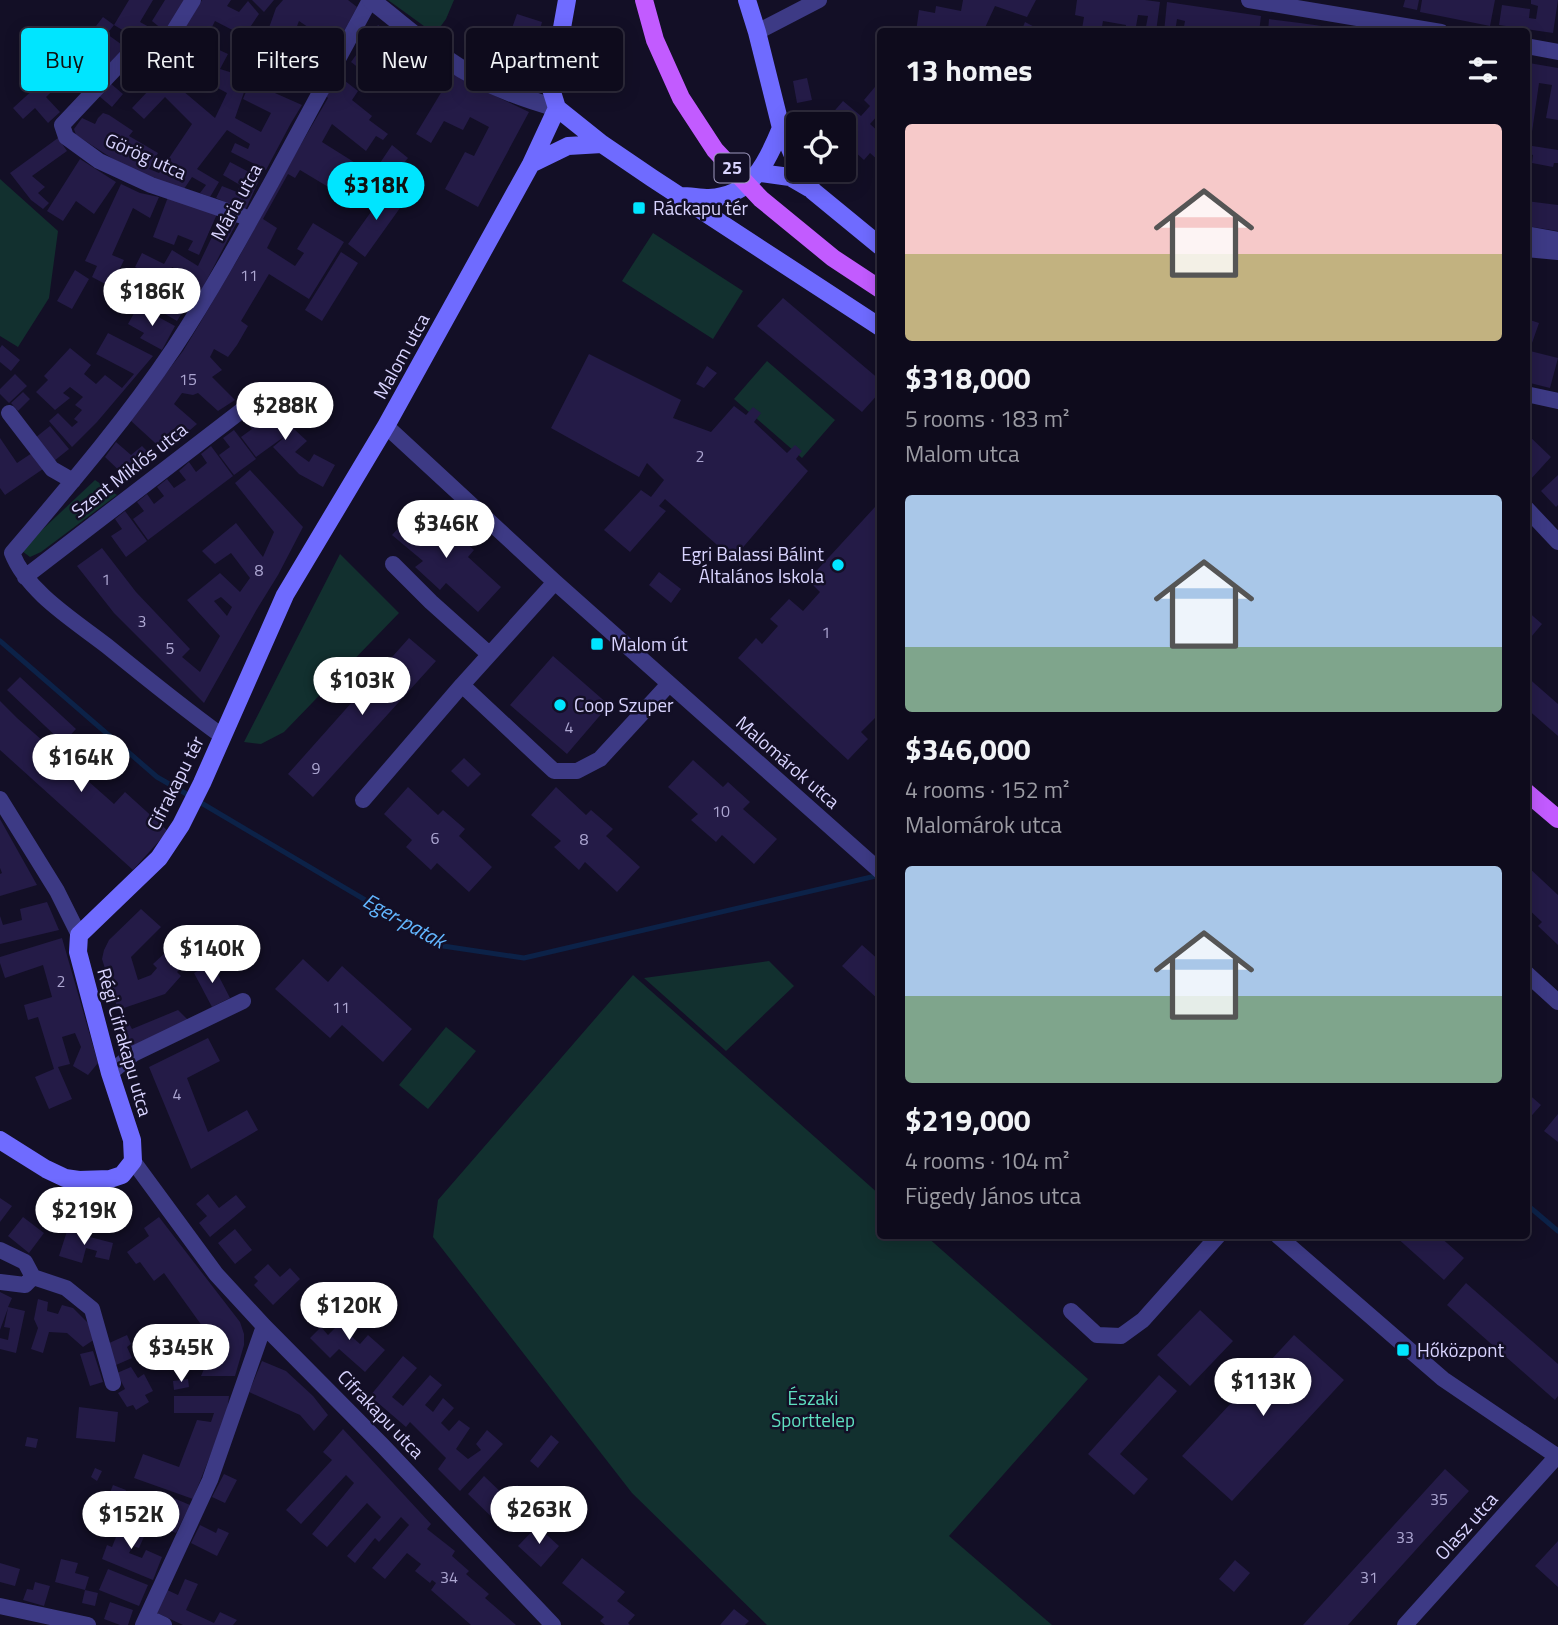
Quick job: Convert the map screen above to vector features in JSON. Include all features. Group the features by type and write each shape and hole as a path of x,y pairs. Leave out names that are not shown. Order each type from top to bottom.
{"main road":[{"path":"562,28 567,0"},
{"name":"25","path":"644,0 654,40 681,98 715,150 771,208 832,258 877,287"},
{"path":"747,0 786,139"},
{"path":"552,91 557,108 602,144 877,325"},
{"name":"Malom utca","path":"222,736 285,595 386,426 531,164 557,108"},
{"path":"677,195 710,198 736,192 760,173 781,128"},
{"path":"531,164 568,146 602,144"},
{"path":"760,173 790,177 813,191 877,244"},
{"path":"808,182 813,191"},
{"name":"Cifrakapu tér","path":"79,935 159,858 181,825 222,736"},
{"path":"1530,795 1558,819"},
{"name":"Régi Cifrakapu utca","path":"79,935 78,952 110,1073 132,1140 133,1161"},
{"path":"0,1140 65,1178 110,1179 122,1175 133,1161"}],"street":[{"name":"Görög utca","path":"193,0 158,57 150,60 133,53 128,55 62,125 66,137 100,161 151,185 251,219"},
{"name":"Mária utca","path":"12,553 128,412 173,349 251,219 371,0"},
{"path":"371,0 450,62 466,71"},
{"path":"757,32 819,0"},
{"path":"1249,0 1417,28"},
{"path":"1530,47 1558,52"},
{"path":"508,91 557,108"},
{"path":"1530,235 1558,240"},
{"path":"1530,250 1558,253"},
{"path":"1530,395 1558,401"},
{"name":"Szent Miklós utca","path":"25,577 258,397"},
{"path":"9,413 52,469 73,481"},
{"name":"Malomárok utca","path":"386,426 555,582 877,868"},
{"path":"1530,512 1558,542"},
{"name":"Cifrakapu tér","path":"12,553 25,577 50,600 222,736"},
{"path":"393,564 489,654"},
{"path":"363,800 555,582"},
{"path":"462,685 554,771 577,771 600,760 669,684"},
{"path":"0,799 57,891 79,935"},
{"path":"1530,977 1558,1002"},
{"path":"110,1073 133,1054 243,1001"},
{"name":"Cifrakapu utca","path":"133,1161 216,1274 553,1625"},
{"path":"1071,1311 1097,1335 1121,1336 1143,1320 1215,1239"},
{"path":"1281,1239 1443,1379 1558,1456"},
{"path":"0,1250 25,1262 33,1277 66,1288 92,1309 113,1383"},
{"path":"0,1282 25,1285 33,1277"},
{"path":"164,1625 145,1621 210,1480 264,1326"},
{"name":"Olasz utca","path":"1405,1625 1558,1456"},
{"path":"0,1606 88,1625"}],"green space":[{"path":"388,0 454,0 439,28 427,28"},
{"path":"0,179 58,231 49,298 18,347 0,336"},
{"path":"653,233 743,291 713,339 622,281"},
{"path":"767,361 835,420 802,458 734,399"},
{"path":"95,480 117,495 41,552 30,557 22,551 27,544"},
{"path":"340,554 399,613 284,732 261,744 244,742"},
{"path":"769,961 794,986 726,1051 644,978"},
{"name":"Északi Sporttelep","path":"633,975 877,1192 877,1239 929,1239 1088,1379 949,1536 1052,1625 767,1625 632,1493 433,1237 438,1200"},
{"path":"446,1027 476,1051 428,1109 399,1085"}],"building":[{"path":"129,0 153,0 140,22 148,28 122,30 114,25"},
{"path":"165,0 189,0 172,28 161,28 152,21"},
{"path":"202,0 231,0 227,6 239,12 248,1 259,14 249,28 232,30 215,21 212,28 184,28"},
{"path":"252,0 274,0 264,12"},
{"path":"283,0 348,0 357,7 344,31 344,28 309,28 299,21 296,28 269,28 276,8"},
{"path":"963,0 1036,0 1027,17 995,6 985,28 917,28 919,10 935,13 936,6 961,11"},
{"path":"1077,0 1160,2 1157,28 1146,28 1148,16 1138,15 1136,28 1126,28 1126,25 1103,21 1102,28 1082,28 1084,17 1075,15"},
{"path":"1405,0 1419,0 1417,10 1403,7"},
{"path":"1422,0 1495,0 1490,26 1420,12"},
{"path":"1531,0 1558,0 1553,33 1499,25 1502,5 1530,9 1529,18 1536,19 1538,6 1531,4"},
{"path":"1167,2 1261,16 1260,28 1184,28 1185,21 1177,19 1176,28 1164,28"},
{"path":"517,14 542,22 540,28 512,28"},
{"path":"103,17 114,25 108,33 108,28 96,26"},
{"path":"1269,19 1336,28 1268,28"},
{"path":"1025,22 1036,28 1023,28"},
{"path":"108,35 122,45 122,50 108,65"},
{"path":"218,49 228,54 220,69 232,73 232,91 244,91 235,118 261,132 271,113 243,99 246,91 270,91 302,105 266,170 231,152 235,143 248,149 250,144 227,130 197,169 219,182 210,197 200,193 206,185 192,177 184,189 146,176 76,135 74,129 82,118 95,124 103,113 109,115 133,131 129,136 158,153 149,169 159,173 192,124 165,97 144,119 132,108 148,91 183,91 215,118 227,93 218,88"},
{"path":"358,52 358,67 351,62"},
{"path":"1530,63 1558,68 1558,120 1546,118 1552,85 1539,83 1532,132"},
{"path":"452,73 466,82 466,91 485,91 529,112 478,207 445,189 465,152 474,156 489,127 470,117 463,130 444,121 431,143 416,134 442,91 452,91"},
{"path":"807,78 812,100 797,103 793,81"},
{"path":"344,80 358,91 352,100 372,116 369,120 388,134 383,140 376,136 366,151 332,124 322,142 357,164 347,180 342,177 335,191 300,170 295,178 288,174 263,219 277,228 267,248 295,266 304,253 297,249 313,223 344,242 309,299 269,274 241,321 248,326 237,345 228,357 214,349 210,357 222,370 212,377 235,400 218,411 198,393 182,393 174,404 197,424 165,452 130,420 183,351 328,98 325,95 328,91 344,91"},
{"path":"110,83 123,94 112,107 99,96 103,91 108,91"},
{"path":"877,85 877,116 870,124 877,130 877,159 870,153 864,160 856,153 856,112 833,112 843,101 861,116 870,106 864,100"},
{"path":"32,91 52,91 46,97 60,112 48,123 35,108 23,119 13,108"},
{"path":"58,138 67,151 32,176 45,187 38,193 49,203 43,209 31,200 10,173"},
{"path":"392,145 408,158 376,196 362,186"},
{"path":"1530,146 1558,150 1558,163 1554,163 1553,167 1532,163 1533,155 1530,154"},
{"path":"80,159 116,182 94,214 76,201 63,221 47,211"},
{"path":"230,162 260,178 245,211 216,198 222,186 237,192 240,185 223,175"},
{"path":"121,184 140,193 159,197 150,218 133,208 112,255 124,260 111,287 92,277 97,266 85,261"},
{"path":"388,188 405,201 365,257 348,244"},
{"path":"168,197 217,214 199,255 188,250 193,241 178,235 174,245 153,237"},
{"path":"1530,202 1558,205 1558,231 1530,227"},
{"path":"222,216 237,222 200,293 183,283 188,275 172,267 165,282 191,298 177,321 143,301 157,278 135,267 142,253 164,264 172,250 198,266"},
{"path":"341,252 358,263 322,321 305,310"},
{"path":"75,270 89,279 72,309 57,301"},
{"path":"783,298 877,377 877,395 862,412 757,326"},
{"path":"138,306 175,326 162,350 140,338 144,333 128,324"},
{"path":"1530,320 1539,323 1530,342"},
{"path":"108,333 153,356 72,447 49,421 58,413 72,427 78,422 74,419 82,410 75,405 83,397 70,387 63,393 70,398 55,410 36,392 48,380 44,376 70,348 91,365 84,374 96,384 105,375 122,388 134,374 96,354"},
{"path":"2,345 20,360 11,371 0,362"},
{"path":"1530,351 1558,358 1550,388 1530,383"},
{"path":"589,354 681,400 673,418 711,432 734,406 746,415 753,407 761,413 754,422 787,453 795,445 802,451 796,459 808,471 733,559 665,499 659,506 666,511 630,552 604,530 641,490 651,497 664,480 647,463 639,477 551,428"},
{"path":"707,366 717,373 704,388 696,384"},
{"path":"15,374 27,386 9,403 0,394 0,389"},
{"path":"23,392 30,399 18,411 11,403"},
{"path":"277,396 299,425 294,429 307,441 295,452 309,462 314,454 335,465 323,487 299,474 273,447 292,431 256,457 241,437 252,429 245,420 255,412 262,421 273,413 267,404"},
{"path":"50,426 69,449 54,461 35,438"},
{"path":"234,430 256,459 234,475 219,455 230,447 223,438"},
{"path":"1530,437 1551,457 1530,480"},
{"path":"0,438 17,463 32,453 43,469 5,495 0,488"},
{"path":"116,442 131,455 142,446 153,457 128,479 105,457"},
{"path":"211,446 233,476 148,540 133,519 144,511 137,502 147,494 154,504 164,496 157,487 167,479 174,488 186,480 179,471 189,462 196,472 207,463 201,454"},
{"path":"250,470 303,527 204,703 114,613 77,566 102,548 136,592 190,649 182,657 200,672 220,636 187,600 220,573 240,592 250,578 231,553 215,564 202,551 236,523 263,557 274,532 235,483","holes":["221,597 232,607 227,616 214,601"]},
{"path":"1558,475 1558,505 1556,507 1541,491"},
{"name":"Egri Balassi Bálint Általános Iskola","path":"875,507 877,509 877,716 861,732 868,739 848,760 738,658 756,638 762,644 778,626 770,619 789,599 803,611 820,592 808,580"},
{"path":"417,508 448,535 452,530 474,550 468,557 501,587 478,612 446,583 440,590 415,567 423,561 392,535"},
{"path":"125,511 147,541 126,557 111,536 122,529 115,519"},
{"path":"659,572 681,589 671,603 649,585"},
{"path":"1530,614 1542,624 1530,638"},
{"path":"409,638 436,661 313,797 288,774"},
{"name":"Coop Szuper","path":"553,656 609,705 567,754 510,705"},
{"path":"20,677 76,729 63,743 7,690"},
{"path":"1530,680 1558,704 1558,736 1530,712"},
{"path":"0,701 114,804 125,792 168,831 133,870 0,750"},
{"path":"464,758 481,774 468,787 451,771"},
{"path":"693,760 723,787 728,782 750,802 743,809 777,839 754,864 722,835 716,842 691,820 698,814 668,787"},
{"path":"408,787 438,815 443,810 465,829 459,836 492,867 469,892 437,863 431,870 406,847 412,840 384,814"},
{"path":"556,787 586,815 591,810 613,829 606,836 640,867 617,892 585,862 579,870 554,847 561,841 531,815"},
{"path":"0,819 37,885 0,896 2,873"},
{"path":"1530,869 1558,895 1558,945 1538,926 1542,922 1530,911"},
{"path":"47,902 59,930 0,944 0,916 3,925 22,920 20,909"},
{"path":"141,909 161,927 131,957 138,980 151,975 157,968 153,964 181,938 201,957 188,969 184,965 177,972 181,976 165,994 118,1010 102,959 104,950 109,940"},
{"path":"62,938 98,1063 88,1075 73,1066 81,1047 75,1033 62,1037 70,1064 58,1067 72,1099 49,1109 35,1077 54,1069 38,1017 28,1020 24,1005 52,997 43,965 5,978 0,957"},
{"path":"862,945 877,958 877,998 842,966"},
{"path":"303,959 328,982 342,966 412,1029 383,1062 342,1025 330,1038 275,989"},
{"path":"212,963 230,998 212,1007 194,973"},
{"path":"178,1010 188,1020 123,1050 112,1027 127,1020 132,1029"},
{"path":"208,1038 220,1061 187,1078 208,1132 247,1110 258,1130 191,1169 149,1067"},
{"path":"1530,1095 1541,1105 1530,1117"},
{"path":"1558,1114 1558,1142 1544,1131"},
{"path":"208,1194 219,1208 236,1195 246,1207 210,1237 199,1223 207,1216 196,1204"},
{"path":"0,1198 12,1206 0,1222"},
{"path":"23,1217 44,1233 29,1253 8,1236"},
{"path":"159,1217 240,1322 244,1345 235,1376 201,1376 214,1346 210,1337 164,1273 154,1281 140,1262 136,1264 127,1252 149,1236 144,1228"},
{"path":"235,1229 252,1250 235,1264 218,1243"},
{"path":"67,1231 113,1243 109,1260 95,1257 97,1251 86,1248 82,1263 59,1256"},
{"path":"1398,1239 1442,1239 1464,1258 1444,1280"},
{"path":"268,1264 280,1277 290,1268 300,1279 273,1305 254,1285 258,1281 254,1277"},
{"path":"1466,1283 1558,1364 1558,1396 1555,1400 1447,1305"},
{"path":"0,1292 12,1298 8,1307 25,1311 16,1353 0,1349 0,1338 8,1340 10,1328 4,1327 8,1308 0,1330"},
{"path":"38,1299 48,1302 47,1311 58,1314 62,1305 73,1308 89,1324 95,1339 83,1347 67,1333 49,1332 43,1353 31,1349 38,1328 34,1319"},
{"path":"349,1306 365,1321 351,1336 360,1344 368,1335 385,1350 365,1372 339,1349 330,1358 310,1338 321,1327 328,1335 340,1323 345,1328 350,1322 342,1314"},
{"path":"1200,1310 1233,1341 1190,1386 1157,1355"},
{"path":"127,1335 131,1344 127,1347 132,1358 116,1365 107,1344"},
{"path":"1294,1335 1344,1380 1232,1501 1182,1456"},
{"path":"93,1351 103,1382 90,1386 80,1354"},
{"path":"403,1356 417,1368 392,1397 403,1406 430,1375 442,1385 425,1405 433,1412 443,1398 454,1408 441,1423 449,1431 459,1420 470,1428 456,1449 468,1459 481,1450 476,1444 487,1430 503,1444 460,1491 438,1469 446,1458 410,1422 406,1427 370,1396"},
{"path":"262,1361 286,1371 313,1396 328,1415 314,1431 300,1415 249,1392"},
{"path":"131,1367 138,1378 144,1374 153,1391 145,1395 149,1402 136,1410 133,1405 127,1407 118,1393 125,1389 117,1373"},
{"path":"1159,1375 1177,1391 1120,1454 1148,1479 1134,1495 1088,1454"},
{"path":"188,1379 189,1387 174,1390 173,1381"},
{"path":"174,1396 229,1396 227,1413 193,1499 134,1478 143,1454 179,1467 197,1420 211,1422 214,1413 174,1413"},
{"path":"79,1407 118,1412 115,1442 76,1438"},
{"path":"343,1429 431,1524 427,1529 455,1551 452,1556 469,1571 466,1574 489,1594 485,1598 516,1625 471,1625 431,1590 436,1583 432,1580 430,1583 415,1571 421,1564 407,1553 385,1579 372,1568 409,1525 401,1517 379,1542 375,1538 355,1563 347,1556 381,1517 367,1503 327,1547 312,1534 354,1483 346,1475 301,1524 286,1510 332,1460 323,1452"},
{"path":"551,1435 559,1442 538,1468 530,1461"},
{"path":"27,1437 38,1439 36,1448 25,1446"},
{"path":"95,1468 102,1471 97,1481 91,1477"},
{"path":"1445,1469 1469,1491 1348,1625 1303,1625"},
{"path":"224,1474 237,1480 225,1503 212,1497"},
{"path":"484,1476 507,1498 517,1485 532,1498 505,1530 468,1494"},
{"path":"113,1485 126,1490 124,1498 150,1507 171,1497 190,1505 176,1533 105,1505"},
{"path":"117,1520 146,1532 139,1548 133,1546 129,1553 142,1558 146,1550 162,1557 153,1580 102,1559 107,1545 112,1547 116,1537 110,1535"},
{"path":"200,1525 216,1533 218,1528 229,1533 217,1556 191,1543"},
{"path":"537,1526 559,1546 541,1567 518,1546"},
{"path":"1558,1541 1558,1587 1535,1566"},
{"path":"582,1558 625,1592 617,1601 635,1615 628,1623 630,1625 605,1625 600,1621 604,1617 562,1583"},
{"path":"61,1559 78,1563 75,1573 89,1577 85,1590 55,1582"},
{"path":"1235,1560 1250,1573 1234,1592 1219,1579"},
{"path":"0,1563 20,1569 15,1586 0,1582"},
{"path":"108,1569 148,1585 139,1606 99,1590"},
{"path":"185,1579 198,1584 186,1610 214,1623 220,1612 237,1620 233,1625 183,1625 155,1612 165,1589 178,1595"},
{"path":"35,1582 50,1586 44,1606 23,1600 27,1589 33,1590"},
{"path":"85,1590 98,1593 95,1606 82,1603"},
{"path":"110,1602 133,1610 128,1625 104,1619"},
{"path":"734,1609 749,1621 745,1625 720,1625"}],"waterway":[{"name":"Eger-patak","path":"0,641 157,777 190,796"},
{"name":"Eger-patak","path":"198,801 443,946 524,958 877,876"},
{"name":"Eger-patak","path":"1530,1207 1558,1231"}],"place":[{"name":"Ráckapu tér","path":"639,208"},
{"name":"Egri Balassi Bálint Általános Iskola","path":"838,565"},
{"name":"Malom út","path":"597,644"},
{"name":"Coop Szuper","path":"560,705"},
{"name":"Hőközpont","path":"1403,1350"}]}
